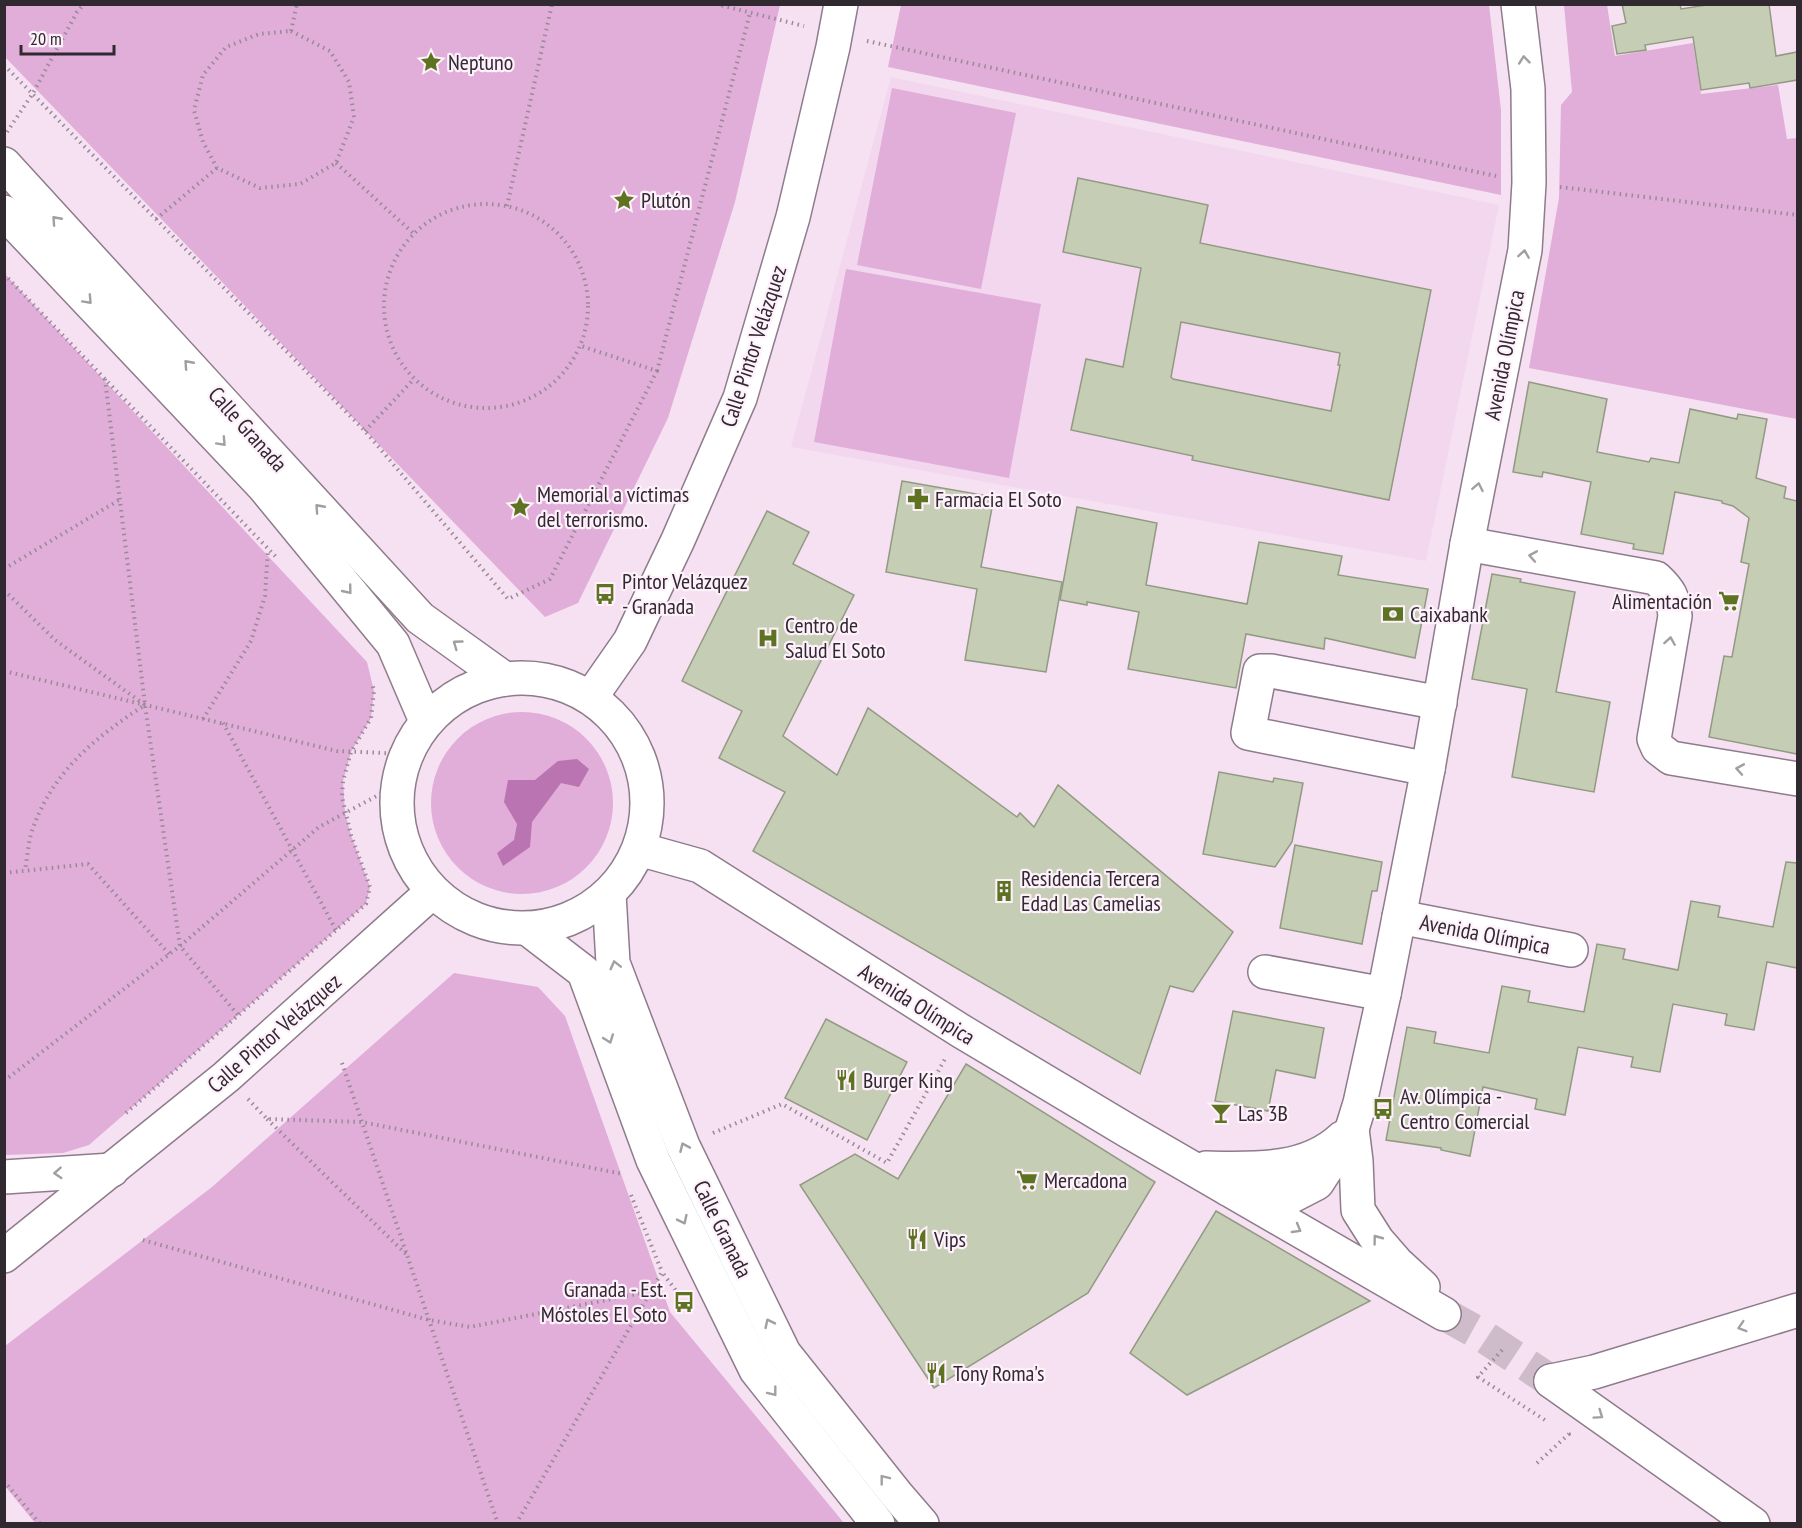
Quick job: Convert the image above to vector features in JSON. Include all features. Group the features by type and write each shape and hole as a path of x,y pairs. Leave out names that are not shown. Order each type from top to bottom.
{"street":[{"name":"Avenida Olímpica","path":"1228,1189 1286,1199 1317,1183 1352,1129 1360,1103 1428,769 1467,544 1525,250 1529,183 1528,89 1518,4"},
{"name":"Calle Pintor Velázquez","path":"591,697 630,641 678,540 740,398 793,217 838,19"},
{"name":"Calle Granada","path":"4,164 420,618 505,679"},
{"name":"Calle Granada","path":"4,212 264,487 393,644 426,721"},
{"path":"1467,544 1656,578 1673,600 1675,616 1654,739 1658,748 1671,758 1797,779"},
{"path":"1428,769 1248,733 1260,671 1271,671 1440,703"},
{"path":"505,679 542,679 578,690 591,697 614,719 632,742 645,777 648,814 639,849 627,873 609,894 572,918 528,929 484,923 458,911 432,892 415,871 399,830 397,785 406,754 426,721 462,693 505,679"},
{"name":"Avenida Olímpica","path":"639,849 700,866 961,1031 1128,1131 1444,1314 1418,1281 1397,1263 1377,1240 1358,1210 1352,1129"},
{"name":"Calle Pintor Velázquez","path":"13,1250 226,1077 432,892"},
{"name":"Calle Granada","path":"609,894 613,963 683,1146 784,1353 922,1524"},
{"name":"Avenida Olímpica","path":"1399,917 1571,950"},
{"name":"Calle Granada","path":"528,929 584,972 653,1160 756,1370 878,1524"},
{"path":"1265,972 1384,994"},
{"path":"1192,1167 1251,1169 1301,1162 1331,1148 1352,1129"},
{"path":"1281,1165 1329,1189 1358,1210"},
{"path":"4,1177 112,1170"},
{"path":"1752,1524 1551,1381 1594,1372 1797,1310"}],"path":[{"path":"4,136 33,93 77,12 84,4"},
{"path":"291,31 297,4"},
{"path":"507,206 552,4"},
{"path":"716,4 750,13 838,19 1529,183 1797,215"},
{"path":"4,65 365,431 508,599 550,579 657,371 750,13"},
{"path":"291,31 330,51 349,82 354,117 336,163 300,184 260,188 217,168 203,142 194,110 203,75 226,47 259,34 291,31"},
{"path":"336,163 413,233"},
{"path":"156,219 217,168"},
{"path":"468,205 507,206 545,222 576,256 589,304 581,346 557,382 513,405 464,407 413,380 392,349 382,311 390,267 413,233 435,216 468,205"},
{"path":"4,274 284,565"},
{"path":"581,346 657,371"},
{"path":"105,380 145,705 180,946 238,1015"},
{"path":"365,431 413,380"},
{"path":"4,569 119,500"},
{"path":"203,719 251,641 265,596 268,548"},
{"path":"4,590 55,640 145,705"},
{"path":"4,671 337,751 406,754"},
{"path":"124,1114 366,904 370,887 351,835 342,797 343,782 351,752 371,718 374,691 372,681"},
{"path":"25,871 31,835 46,798 71,762 108,728 145,705"},
{"path":"223,723 336,930"},
{"path":"4,1081 180,946 319,827 397,785"},
{"path":"4,873 88,864 169,954"},
{"path":"683,1146 782,1104 887,1162 961,1031"},
{"path":"342,1064 498,1524"},
{"path":"226,1077 407,1254"},
{"path":"267,1119 362,1122 623,1174"},
{"path":"143,1240 429,1320 470,1327 652,1291"},
{"path":"516,1524 662,1272 680,1296"},
{"path":"1502,1350 1478,1377 1549,1422"},
{"path":"1537,1463 1569,1434 1559,1428"},
{"path":"4,1481 40,1524"}],"shaded area":[{"path":"5,4 780,5 735,202 668,418 578,603 545,617 5,57"},
{"path":"901,5 1489,5 1501,110 1501,195 888,67"},
{"path":"1564,5 1607,5 1615,56 1693,43 1701,94 1778,85 1787,139 1797,138 1797,419 1529,368 1559,198 1561,105 1572,92"},
{"path":"891,77 1499,205 1426,561 791,447"},
{"path":"892,88 1016,113 981,289 857,265"},
{"path":"846,269 1041,304 1009,478 814,442"},
{"path":"5,274 367,662 374,691 371,718 351,752 343,781 345,813 370,887 366,904 89,1145 63,1153 5,1155"},
{"path":"522,712 540,713 557,718 587,738 607,768 612,785 612,821 607,838 587,868 557,888 540,893 522,894 504,893 487,888 457,868 437,838 432,821 431,803 432,785 437,768 457,738 487,718 504,713"},
{"path":"577,759 589,769 579,787 561,783 532,822 530,847 503,866 497,853 514,840 517,824 504,802 508,780 535,780 558,761"},
{"path":"454,973 538,987 565,1016 670,1312 844,1523 35,1523 5,1486 5,1346 212,1187"}],"building":[{"path":"1622,4 1680,4 1681,9 1713,4 1769,4 1776,56 1797,52 1797,80 1750,88 1749,83 1701,90 1693,37 1645,45 1646,50 1617,54 1612,26 1626,23"},
{"path":"1078,178 1208,205 1200,243 1431,290 1389,500 1192,460 1193,456 1071,430 1086,359 1123,367 1141,268 1063,252","holes":["1181,322 1340,353 1338,365 1340,365 1331,411 1171,377"]},
{"path":"1529,382 1607,399 1597,452 1649,462 1651,458 1679,463 1690,409 1737,419 1738,414 1767,419 1756,478 1786,487 1784,498 1797,501 1797,754 1709,737 1724,656 1732,657 1749,564 1741,562 1749,518 1722,501 1675,492 1663,554 1633,549 1634,544 1581,534 1591,482 1543,472 1542,477 1513,472"},
{"path":"902,481 994,497 981,567 1062,582 1046,672 965,660 977,589 886,572"},
{"path":"1077,507 1157,523 1146,585 1247,604 1259,542 1342,556 1338,575 1428,589 1415,658 1325,638 1324,649 1246,634 1236,688 1128,669 1139,612 1087,602 1087,605 1060,600"},
{"name":"Residencia Tercera Edad Las Camelias","path":"767,511 809,532 793,564 854,595 783,736 837,775 868,708 1017,817 1020,813 1034,827 1058,785 1233,932 1193,992 1170,986 1140,1074 753,851 785,792 719,758 742,711 682,681"},
{"path":"1492,574 1521,579 1520,582 1575,592 1556,692 1610,702 1594,792 1512,777 1527,689 1472,679"},
{"path":"1219,772 1273,782 1274,778 1303,783 1292,842 1275,867 1203,854"},
{"path":"1295,845 1382,862 1377,891 1372,891 1362,944 1280,928"},
{"path":"1786,862 1797,863 1797,968 1767,962 1754,1030 1725,1025 1727,1014 1673,1004 1660,1072 1631,1067 1633,1057 1578,1047 1565,1115 1535,1109 1537,1099 1483,1087 1470,1156 1441,1150 1441,1148 1386,1140 1407,1027 1436,1032 1434,1043 1489,1053 1502,986 1530,991 1528,1002 1584,1012 1597,944 1625,949 1623,959 1678,970 1691,901 1720,906 1718,917 1773,927"},
{"path":"1233,1011 1324,1028 1315,1078 1276,1070 1268,1111 1215,1101"},
{"name":"Burger King","path":"826,1019 907,1062 867,1140 785,1098"},
{"path":"966,1064 1155,1182 1088,1293 934,1388 800,1185 855,1154 898,1179"},
{"path":"1216,1211 1370,1301 1187,1395 1130,1353"}],"tunnel":[{"path":"1444,1314 1480,1334 1551,1381"}],"place":[{"name":"Neptuno","path":"431,62"},
{"name":"Plutón","path":"624,200"},
{"name":"Farmacia El Soto","path":"918,499"},
{"name":"Memorial a víctimas del terrorismo.","path":"520,507"},
{"name":"Pintor Velázquez - Granada","path":"605,594"},
{"name":"Alimentación","path":"1729,601"},
{"name":"Caixabank","path":"1393,614"},
{"name":"Centro de Salud El Soto","path":"768,638"},
{"name":"Residencia Tercera Edad Las Camelias","path":"1004,891"},
{"name":"Burger King","path":"846,1080"},
{"name":"Av. Olímpica - Centro Comercial","path":"1383,1109"},
{"name":"Las 3B","path":"1221,1113"},
{"name":"Mercadona","path":"1027,1180"},
{"name":"Vips","path":"917,1239"},
{"name":"Granada - Est. Móstoles El Soto","path":"684,1302"},
{"name":"Tony Roma's","path":"936,1373"}]}
